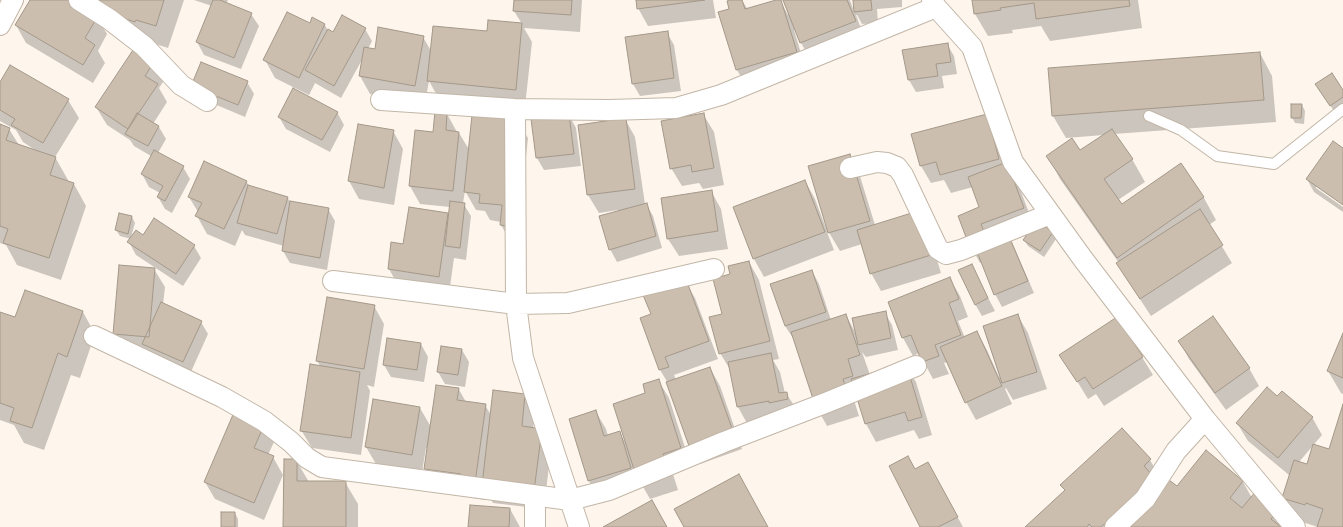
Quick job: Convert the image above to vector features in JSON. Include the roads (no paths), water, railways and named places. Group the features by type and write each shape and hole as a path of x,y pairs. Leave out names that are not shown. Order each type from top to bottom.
{"street":[{"path":"0,25 14,0"},
{"path":"79,0 109,19 144,46 181,85 207,101"},
{"path":"381,100 515,109 609,110 676,108 721,95 934,4 972,47 1012,162 1088,266 1205,419 1295,527"},
{"path":"515,109 516,304 524,358 579,527"},
{"path":"850,168 877,162 887,163 897,167 903,174 938,249 946,254 961,250 1050,214"},
{"path":"333,281 516,304 568,303 714,269"},
{"path":"94,336 222,397 264,421 291,442 307,458 322,467 570,500 609,490 724,442 916,366"},
{"path":"1115,527 1145,500 1176,450 1205,419"},
{"path":"535,496 535,527"}],"lane":[{"path":"1149,116 1181,130 1217,156 1274,164 1343,109"}]}
